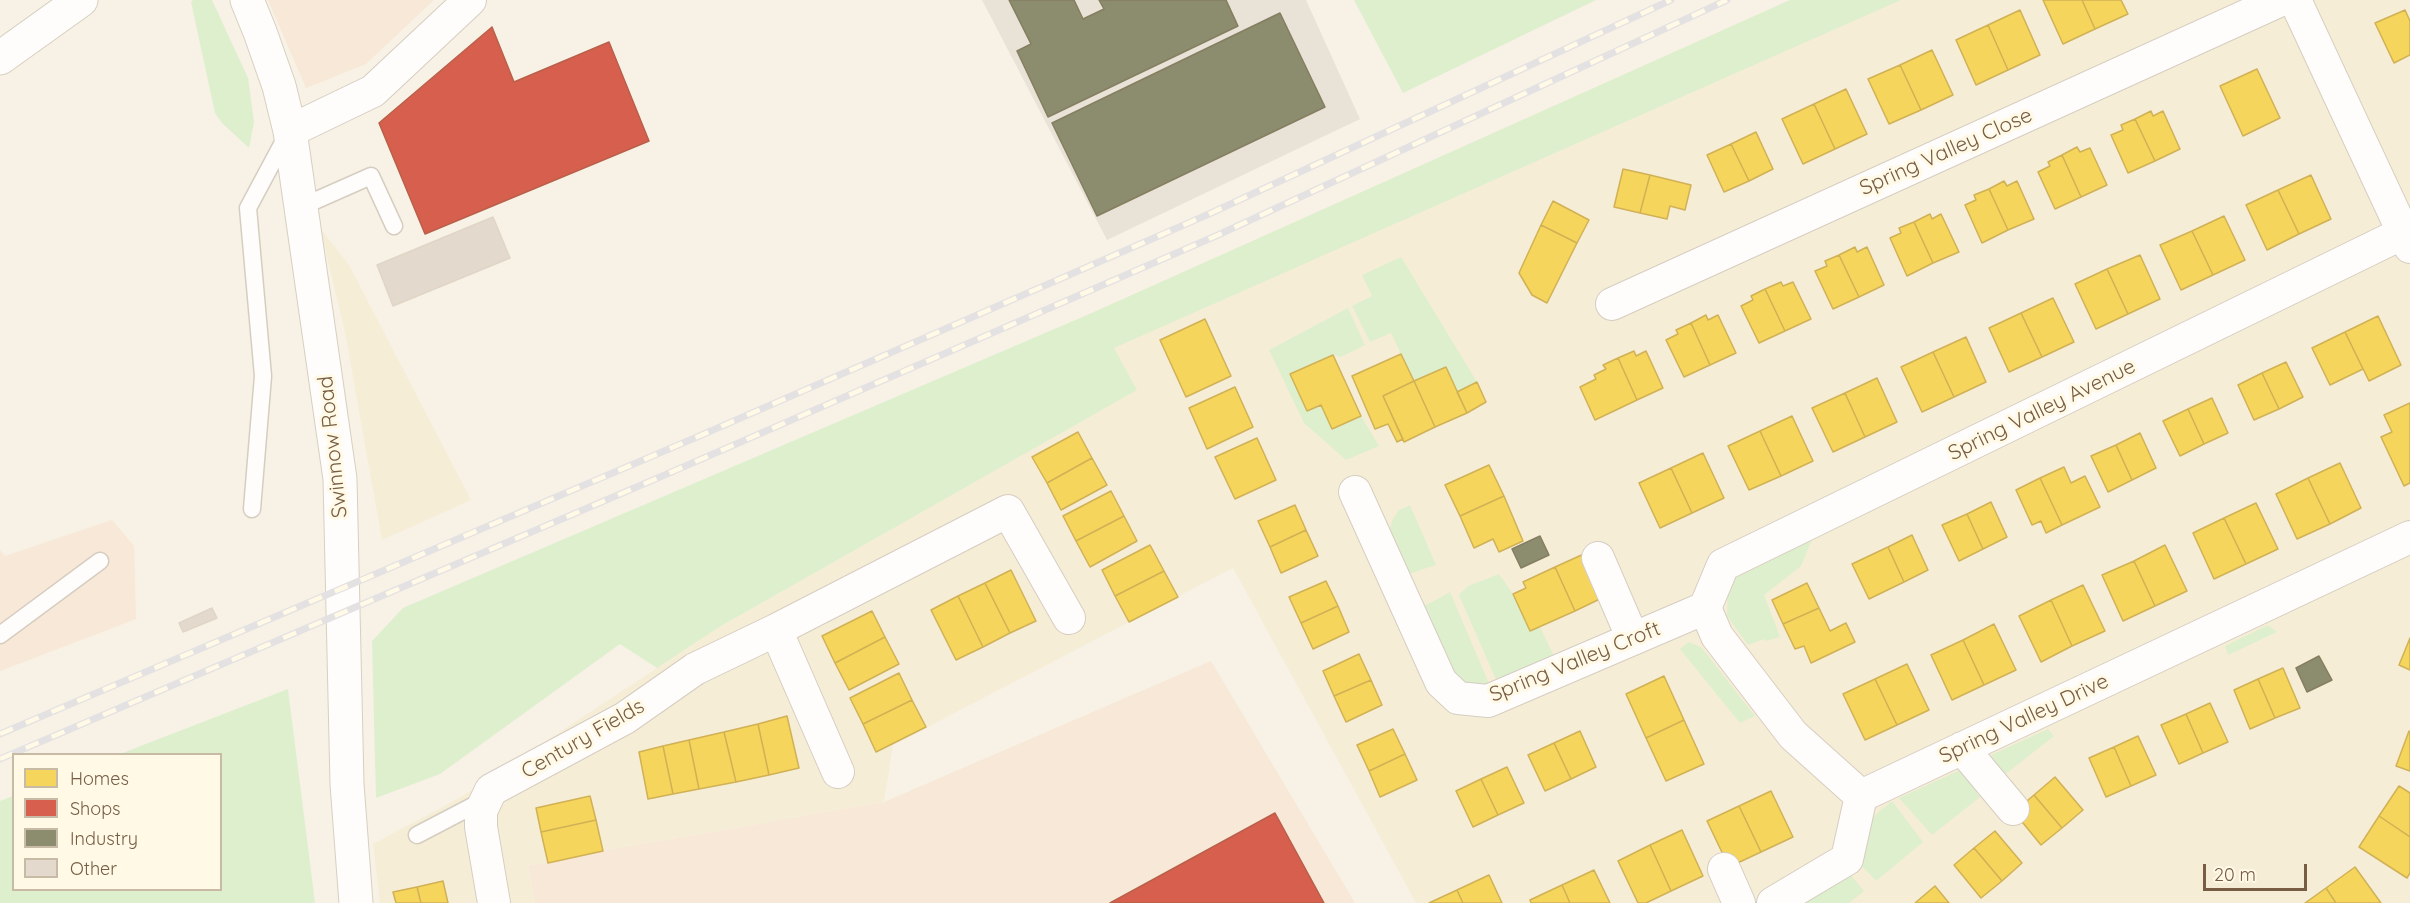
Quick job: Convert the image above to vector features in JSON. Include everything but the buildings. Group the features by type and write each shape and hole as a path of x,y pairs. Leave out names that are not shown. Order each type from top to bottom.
{"street":[{"path":"0,58 81,0"},
{"name":"Swinnow Road","path":"247,0 261,32 279,86 290,131 340,478 347,784 356,903"},
{"path":"290,131 373,91 470,0"},
{"name":"Spring Valley Close","path":"1611,304 2281,0"},
{"path":"2295,0 2407,240"},
{"name":"Spring Valley Avenue","path":"1705,608 1723,565 2407,240"},
{"name":"Spring Valley Croft","path":"1355,492 1441,682 1458,698 1488,701 1705,608"},
{"name":"Century Fields","path":"484,800 491,790 625,718 695,669 1008,511 1069,618"},
{"name":"Spring Valley Drive","path":"1861,796 2410,537"},
{"path":"1598,558 1633,639"},
{"path":"1705,608 1717,636 1793,735 1861,796 1847,859 1773,903"},
{"path":"776,630 838,772"},
{"path":"1962,748 2013,809"},
{"path":"484,800 481,827 494,903"},
{"path":"1724,869 1739,903"}],"lane":[{"path":"252,509 264,376 248,208 290,131"},
{"path":"301,207 371,176 394,226"},
{"path":"0,635 100,561"},
{"path":"417,835 484,800"}],"shaded area":[{"path":"268,0 434,0 366,64 306,88"},
{"path":"982,0 1306,0 1360,119 1107,240"},
{"path":"1790,0 2410,0 2410,903 1416,903 1233,568 893,745 884,802 528,866 535,903 380,903 373,844 461,797 721,626 1136,390 1094,312"},
{"path":"320,228 349,265 471,500 382,540 345,332"},
{"path":"112,520 134,546 136,619 0,671 0,550 5,556"},
{"path":"1211,661 1355,903 535,903 528,866 884,802"}],"green space":[{"path":"193,0 212,0 248,78 254,122 249,148 222,123 215,113 191,2"},
{"path":"1354,0 1596,0 1403,93"},
{"path":"1790,0 1901,0 1114,348 1137,390 721,626 657,668 620,644 440,774 376,798 372,641 403,608 1094,312"},
{"path":"1401,257 1477,382 1457,392 1414,381 1391,333 1370,342 1352,306 1372,296 1362,275"},
{"path":"1348,308 1365,345 1341,357 1334,355 1361,416 1379,446 1346,460 1304,423 1269,350"},
{"path":"1410,505 1436,565 1403,576 1387,536 1399,510"},
{"path":"1812,540 1801,566 1764,595 1780,637 1766,641 1764,639 1748,645 1727,616 1728,585 1740,572"},
{"path":"1499,574 1513,594 1530,631 1540,627 1554,656 1497,682 1459,595 1468,586"},
{"path":"1450,592 1493,693 1477,693 1449,675 1419,609"},
{"path":"2268,625 2277,632 2228,655 2225,646"},
{"path":"1689,642 1702,648 1755,716 1740,723 1680,649"},
{"path":"288,689 315,903 0,903 0,801 12,796 12,891 222,891 222,753 123,753"},
{"path":"2048,729 2054,736 1998,780 1989,760 1991,755"},
{"path":"1960,770 1980,797 1932,835 1899,798"},
{"path":"1892,801 1923,842 1876,881 1858,862 1874,816"},
{"path":"1849,873 1864,891 1849,903 1800,903 1830,888"}],"railway":[{"path":"0,734 697,437 1209,214 1671,0"},
{"path":"14,753 1218,235 1727,0"},
{"path":"0,759 12,754"}]}
